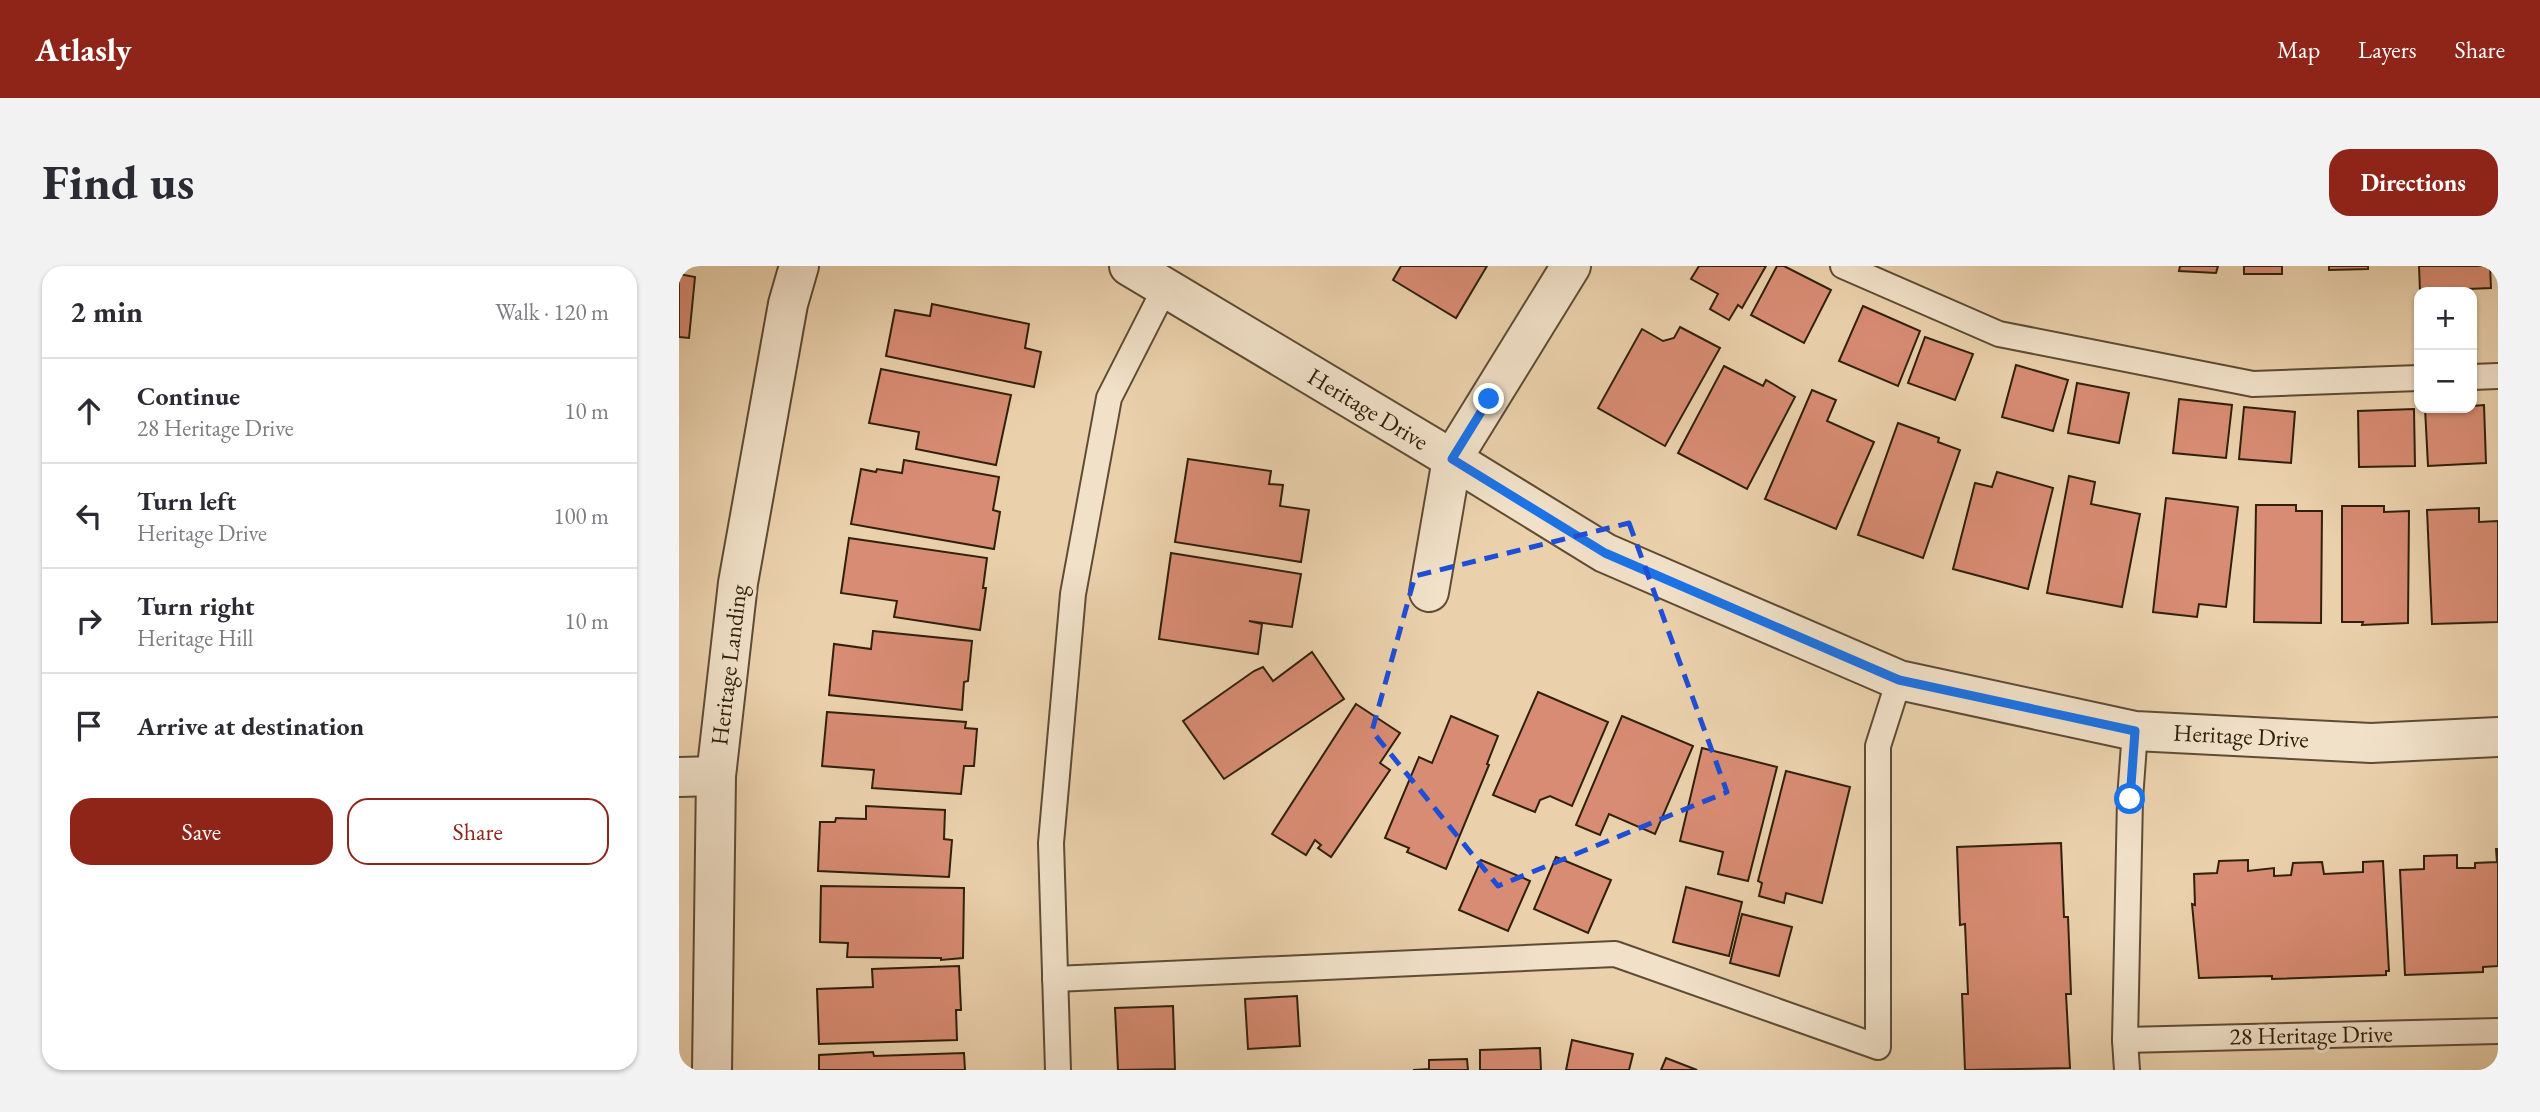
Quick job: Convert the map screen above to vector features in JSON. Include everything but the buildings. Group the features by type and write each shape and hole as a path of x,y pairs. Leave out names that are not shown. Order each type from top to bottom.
{"street":[{"name":"Heritage Landing","path":"712,1070 716,775 738,583 787,304 799,266"},
{"name":"Heritage Drive","path":"1129,266 1605,553 1899,680 2135,731 2371,743 2498,737"},
{"path":"1429,592 1452,459 1571,266"},
{"path":"679,777 716,775"}],"lane":[{"path":"1843,266 1999,334 2253,384 2414,378"},
{"path":"1058,1070 1051,843 1073,594 1109,398 1165,288"},
{"path":"2477,377 2498,376"},
{"path":"1055,979 1615,954 1878,1048 1878,746 1899,680"},
{"path":"2127,1070 2125,1040 2130,799 2135,731"},
{"name":"28 Heritage Drive","path":"2125,1040 2498,1031"}],"highlighted area":[{"path":"1629,523 1727,792 1498,886 1372,731 1415,576"}],"route":[{"path":"1489,399 1452,459 1605,553 1899,680 2135,731 2130,799"}]}
